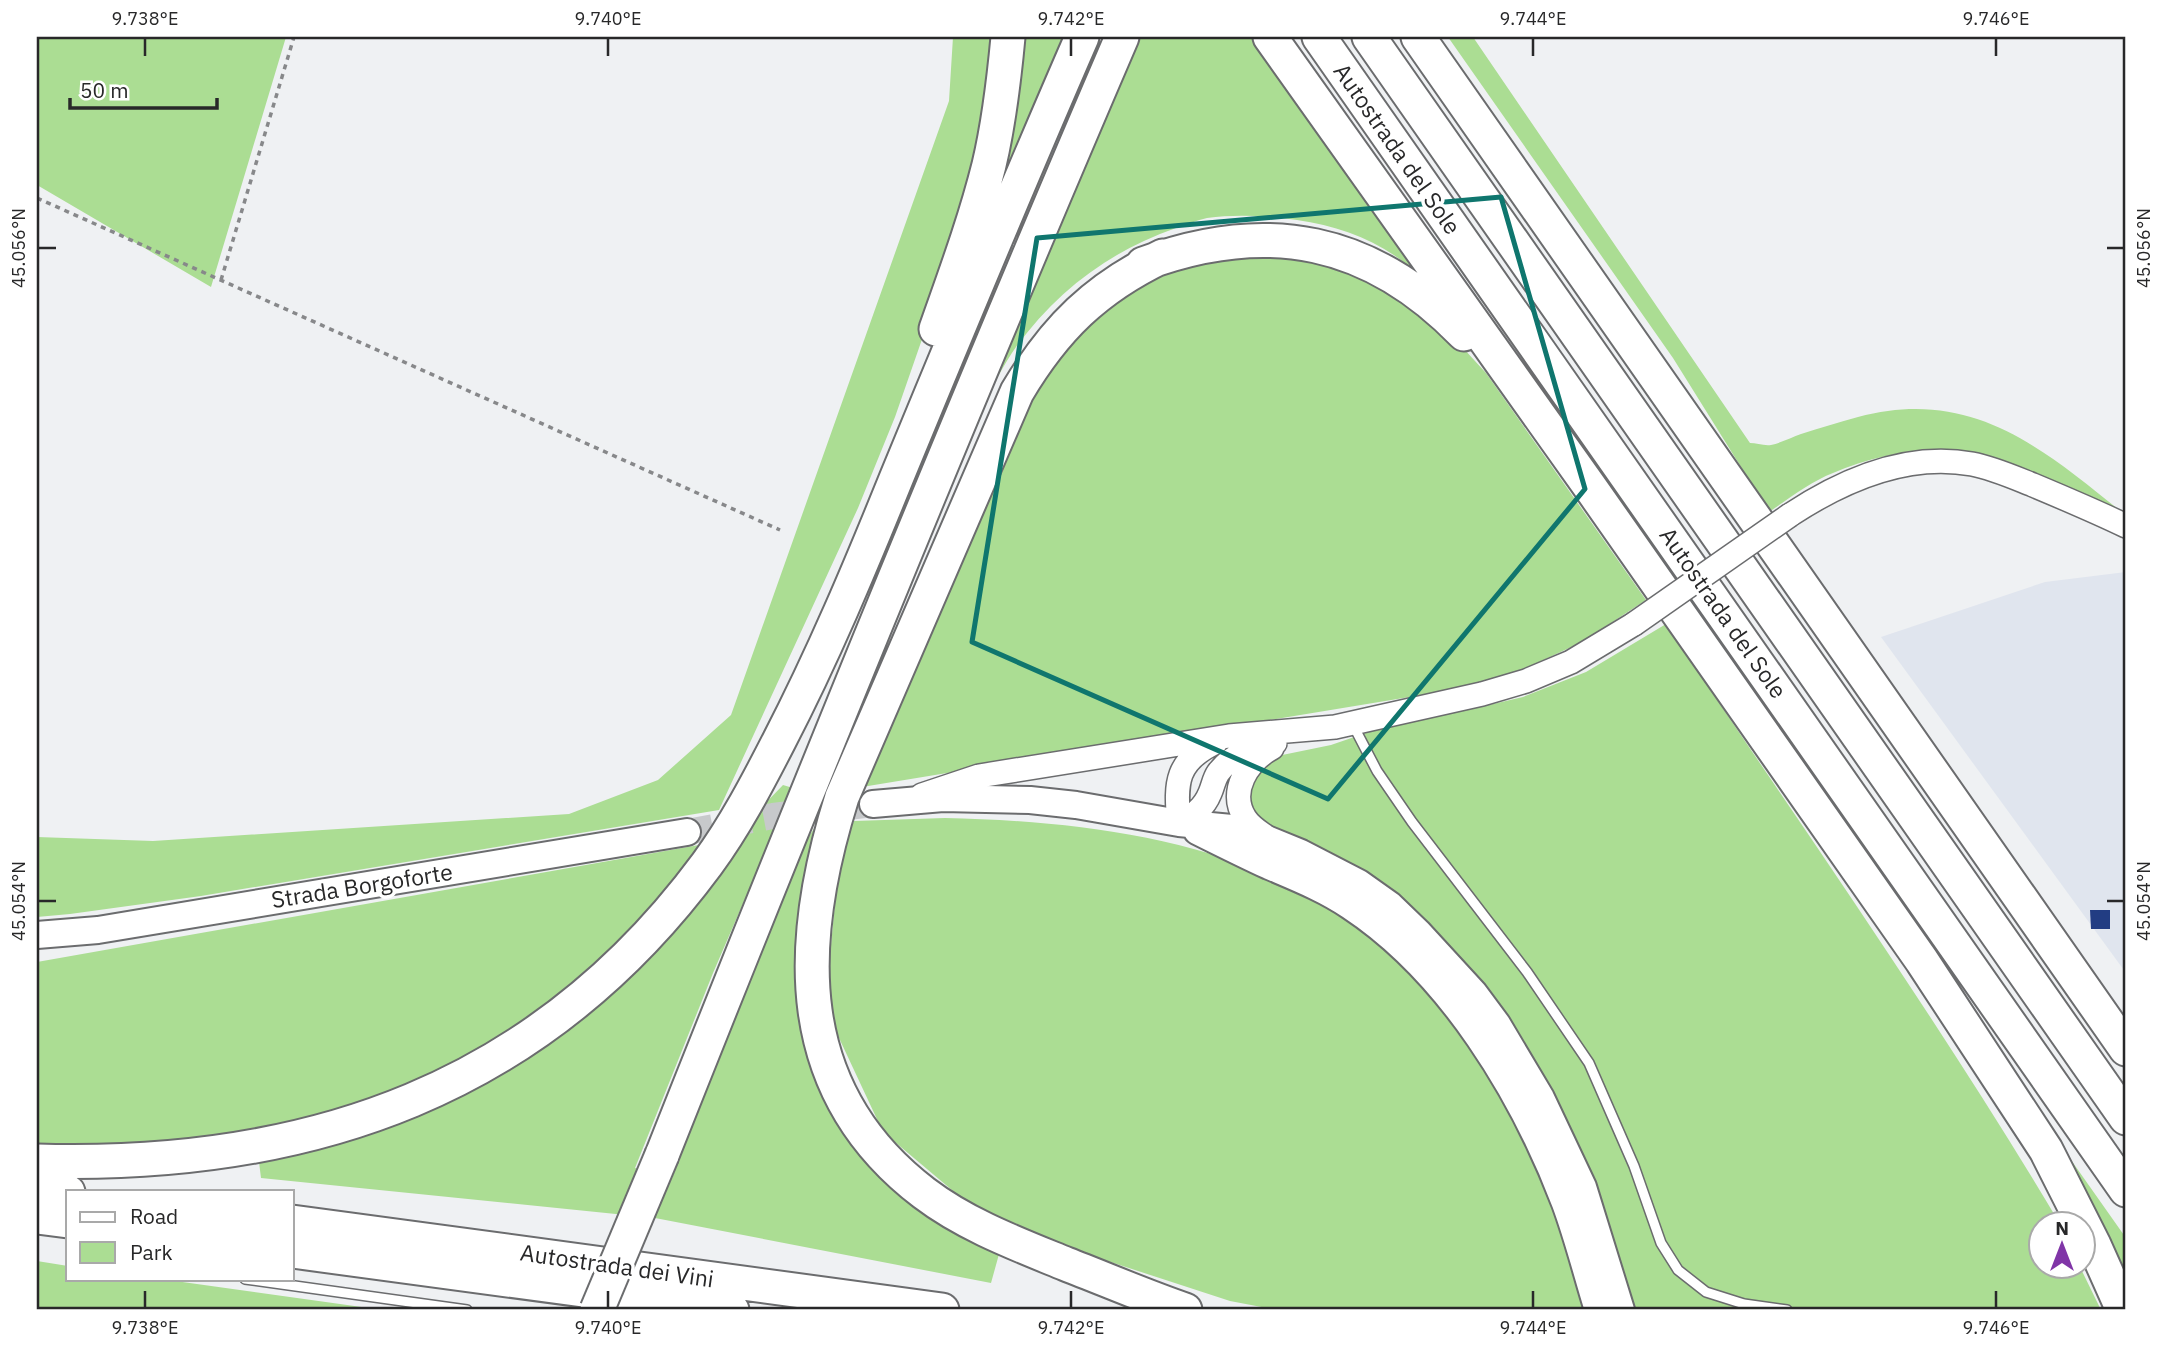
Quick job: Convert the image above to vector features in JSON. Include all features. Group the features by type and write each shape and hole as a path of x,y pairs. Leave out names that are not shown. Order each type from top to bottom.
{"highway":[{"path":"796,708 824,612 899,428 969,234 996,132 1008,37"},
{"path":"37,1161 120,1162 169,1159 287,1141 397,1107 500,1057 593,989 639,946 708,862 765,769 796,708 848,597 1082,37"},
{"path":"597,1310 837,718 1122,37"},
{"path":"1270,37 1922,961 2046,1150 2123,1310"},
{"name":"Autostrada del Sole","path":"1319,37 2126,1190"},
{"name":"Autostrada del Sole","path":"1369,37 2126,1118"},
{"path":"1418,37 2126,1049"},
{"path":"837,718 903,604 986,427 1025,357 1051,324 1090,290 1129,269 1163,256 1216,244 1278,241 1324,247 1346,253 1378,268 1412,288 1462,332 1521,407 1590,487"},
{"path":"1163,256 1117,280 1075,314 1034,363 1017,392 842,797 831,832 817,898 811,959 814,1018 831,1075 860,1127 900,1172 923,1193 990,1233 1185,1310"},
{"path":"2042,929 2108,1005 2126,1031"},
{"path":"37,1187 66,1192"},
{"path":"37,1217 66,1221"},
{"name":"Autostrada dei Vini","path":"294,1222 942,1310"},
{"name":"Autostrada dei Vini","path":"294,1251 732,1310"}],"main road":[{"path":"873,804 987,798 1030,800 1179,823 1242,829 1333,868 1390,905 1474,993 1521,1063 1564,1145 1597,1226 1621,1310"},
{"path":"1179,823 1318,887 1349,905 1397,943 1450,999 1493,1060 1534,1132 1566,1205 1598,1310"},
{"name":"Strada Borgoforte","path":"37,935 98,930 687,832"}],"street":[{"path":"906,801 979,776 1229,736 1343,725 1482,694 1526,681 1571,662 1634,624 1830,490 1884,469 1944,462 1993,469 2126,526"},
{"path":"1229,736 1204,748 1184,767 1178,778 1179,823 1202,808 1219,772 1240,754 1308,735 1262,753 1252,762 1241,782 1239,793 1243,816 1270,840"}],"lane":[{"path":"1343,725 1412,822 1527,972 1588,1063 1634,1166 1661,1243 1678,1270 1706,1292 1744,1304 1787,1310"},
{"path":"251,1280 467,1310"}],"path":[{"path":"221,280 293,37"},
{"path":"37,198 780,530"}],"highlighted area":[{"path":"1501,197 1585,489 1328,799 972,642 1037,238"}],"shaded area":[{"path":"2126,572 2126,973 1881,637 2045,582"}],"green space":[{"path":"37,37 286,37 211,287 37,185"},
{"path":"953,37 997,37 981,141 928,322 895,417 858,508 719,810 201,896 37,917 37,837 153,841 569,814 658,780 731,715 949,101"},
{"path":"1021,37 1065,37 980,238"},
{"path":"1137,37 1258,37 1425,281 1382,248 1333,227 1264,217 1230,216 1203,219 1129,248 1068,290 1032,326 1016,347 984,402"},
{"path":"1448,37 1473,37 1750,443 1771,445 1858,417 1898,410 1936,410 1970,417 2002,429 2033,446 2123,513 2017,465 1980,454 1943,450 1886,456 1850,466 1816,481 1769,512 1673,358"},
{"path":"1291,251 1365,271 1453,337 1486,373 1646,600 1582,642 1524,669 1458,689 862,787 1033,388 1053,358 1112,298 1196,259"},
{"path":"1666,624 1917,997 2051,1210 2026,1210 2026,1280 2086,1280 2101,1310 1633,1310 1560,1111 1261,826 1249,791 1254,776 1267,758 1331,745 1395,723 1523,697 1586,672"},
{"path":"783,785 793,788 713,973 635,1168 672,1178 794,860 832,800 816,855 831,1097 1001,1247 991,1283 655,1218 261,1178 259,1162 329,1146 403,1122 475,1086 578,1020 627,978 683,917 753,816"},
{"path":"945,818 1059,825 1116,832 1173,844 1229,860 1283,880 1333,907 1380,940 1410,968 1438,1000 1465,1035 1488,1072 1547,1191 1584,1310 1278,1310 1230,1301 1040,1239 978,1212 883,1132 825,1008 840,850 854,821"},
{"path":"699,845 660,896 612,947 553,999 487,1044 420,1081 284,1128 141,1147 37,1145 37,962"},
{"path":"2059,1143 2126,1238 2126,1287 2096,1223 2096,1210 2090,1210"},
{"path":"37,1261 66,1266 66,1280 168,1280 383,1310 37,1310"}],"building":[{"path":"2090,910 2110,910 2110,929 2091,929"}],"tunnel":[{"path":"687,832 773,816 873,804"}]}
